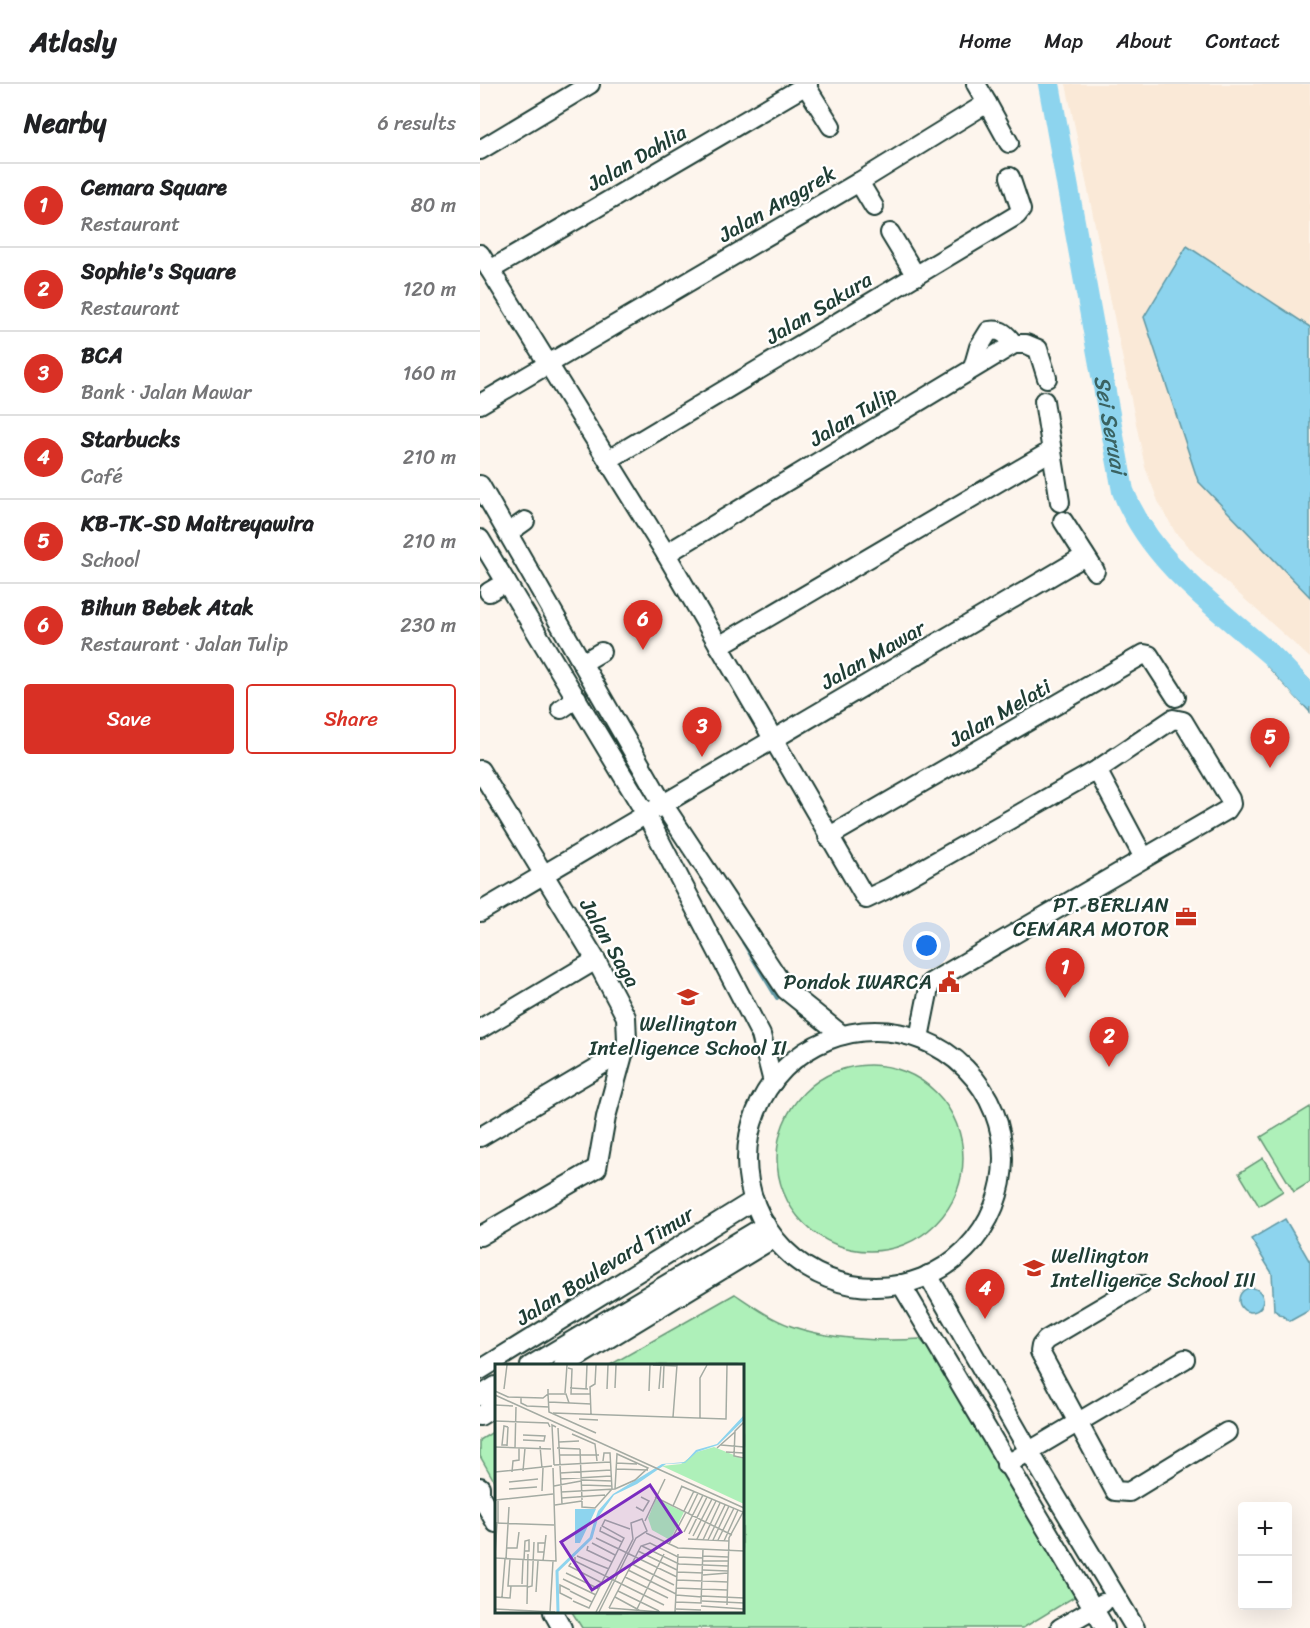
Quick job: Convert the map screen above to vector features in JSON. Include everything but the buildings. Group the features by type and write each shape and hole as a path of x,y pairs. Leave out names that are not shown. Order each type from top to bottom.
{"street":[{"path":"480,150 590,84"},
{"path":"976,84 1009,143"},
{"path":"807,85 831,126"},
{"name":"Jalan Dahlia","path":"490,270 807,85"},
{"name":"Jalan Anggrek","path":"480,404 859,182 987,103"},
{"name":"Jalan Sakura","path":"608,460 1021,212 1010,177"},
{"path":"859,182 874,207"},
{"path":"890,232 916,276"},
{"path":"480,254 666,554 864,898 869,899 1097,770 1173,719 1180,719 1230,799 1231,804 1227,810 930,983 919,1038"},
{"name":"Jalan Tulip","path":"666,554 1014,344 1026,344 1038,349 1047,378"},
{"path":"1044,400 1060,502"},
{"path":"719,646 1051,451"},
{"path":"480,485 663,804 786,990 842,1035"},
{"path":"508,533 525,521"},
{"name":"Jalan Mawar","path":"480,912 682,792 1090,564 1063,521"},
{"path":"480,538 646,814 761,1035 773,1082"},
{"path":"489,592 506,582"},
{"path":"582,663 601,652"},
{"name":"Jalan Melati","path":"828,837 1143,654 1149,654 1176,697"},
{"path":"561,709 577,698"},
{"path":"1097,770 1144,858"},
{"name":"Jalan Saga","path":"480,1236 591,1173 598,1165 606,1117 628,1032 626,1017 596,960 482,778"},
{"path":"480,1029 596,960"},
{"path":"880,1031 919,1038 947,1052 961,1063 985,1092 999,1126 1003,1162 997,1199 977,1235 955,1258 928,1275 901,1284 866,1286 831,1279 800,1262 770,1232 754,1200 748,1160 749,1140 754,1119 773,1082 792,1062 808,1051 842,1035 880,1031"},
{"path":"480,1137 625,1050"},
{"name":"Jalan Boulevard Timur","path":"480,1370 754,1200"},
{"path":"708,1229 724,1259"},
{"path":"533,1364 770,1232"},
{"path":"565,1364 724,1259"},
{"path":"928,1275 1029,1451 1135,1628"},
{"path":"901,1284 1006,1466 1105,1628"},
{"path":"1141,1284 1046,1340 1040,1352 1115,1491 1123,1493 1227,1432"},
{"path":"1006,1466 1185,1359"},
{"path":"480,1396 495,1387"},
{"path":"480,1416 495,1407"},
{"path":"495,1506 487,1491 480,1487 480,1496 495,1522"},
{"path":"1060,1628 1115,1597"},
{"path":"554,1613 562,1628"}],"shaded area":[{"path":"1066,84 1310,84 1310,658 1199,558 1175,532 1158,501 1145,467"}],"green space":[{"path":"870,1065 906,1072 936,1092 956,1122 963,1158 956,1194 936,1224 906,1244 870,1251 834,1244 804,1224 784,1194 777,1158 784,1122 804,1092 834,1072"},
{"path":"1310,1107 1310,1182 1294,1192 1261,1137"},
{"path":"1263,1158 1283,1191 1259,1206 1239,1173"},
{"path":"735,1294 776,1320 821,1334 889,1340 920,1339 947,1370 1079,1594 1023,1628 582,1628 573,1613 744,1613 744,1364 612,1364"},
{"path":"495,1431 495,1482 480,1456 480,1440"}],"water":[{"path":"1187,246 1310,327 1310,597 1198,481 1144,317"},
{"path":"1277,647 1310,681 1310,712 1267,666"},
{"path":"1285,1219 1310,1262 1310,1310 1290,1321 1274,1310 1272,1273 1251,1239"},
{"path":"1251,1288 1256,1289 1262,1295 1262,1305 1256,1311 1251,1312 1246,1311 1240,1305 1239,1300 1240,1295 1246,1289"}],"waterway":[{"name":"Sei Seruai","path":"1049,84 1123,491 1150,540 1187,582 1272,656 1310,696"},
{"path":"743,942 777,998"}],"place":[{"name":"Bihun Bebek Atak","path":"643,650"},
{"name":"BCA","path":"702,757"},
{"name":"KB-TK-SD Maitreyawira","path":"1270,768"},
{"name":"PT. BERLIAN CEMARA MOTOR","path":"1186,917"},
{"name":"Pondok IWARCA","path":"949,982"},
{"name":"Wellington Intelligence School II","path":"688,997"},
{"name":"Cemara Square","path":"1065,998"},
{"name":"Sophie's Square","path":"1109,1067"},
{"name":"Wellington Intelligence School III","path":"1034,1268"},
{"name":"Starbucks","path":"985,1319"}]}
